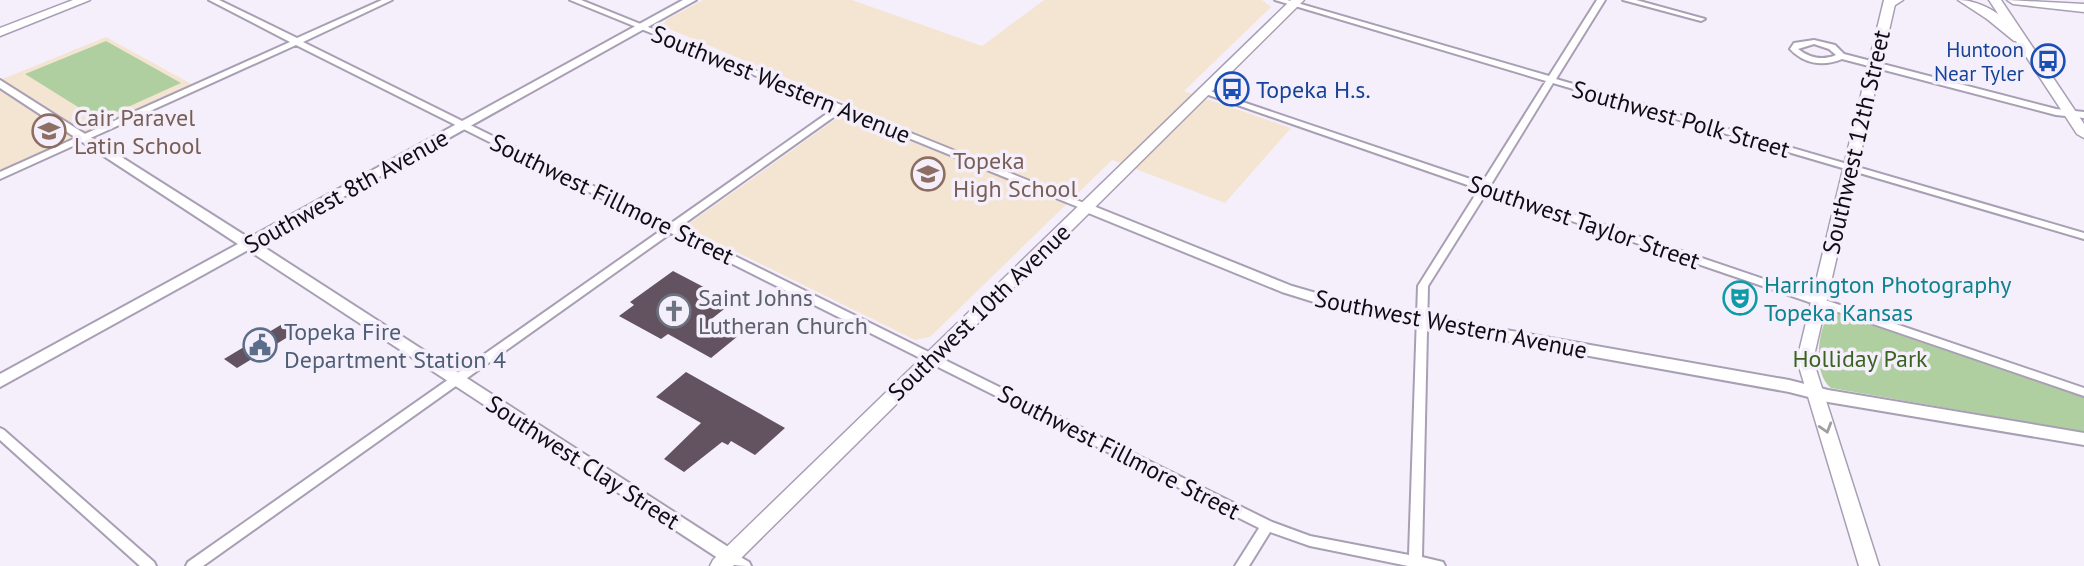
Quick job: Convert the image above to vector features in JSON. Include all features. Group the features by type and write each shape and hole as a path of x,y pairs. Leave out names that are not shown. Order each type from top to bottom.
{"main road":[{"path":"0,32 84,0"},
{"path":"1964,0 2019,38"},
{"path":"1994,0 2084,135"},
{"path":"2013,0 2084,8"},
{"name":"Southwest 10th Avenue","path":"731,563 932,359 1204,92 1290,1"},
{"name":"Southwest 12th Street","path":"1869,566 1805,360 1874,65 1892,2"}],"street":[{"name":"Southwest Fillmore Street","path":"213,0 1267,526 1310,541 1415,564 1437,566"},
{"path":"0,176 388,0"},
{"name":"Southwest Western Avenue","path":"574,0 1312,298 1346,307 1814,391 1828,396 2084,439"},
{"name":"Southwest 8th Avenue","path":"0,381 691,0"},
{"path":"1415,564 1422,294 1427,278 1601,0"},
{"path":"1628,0 1701,19"},
{"name":"Southwest Polk Street","path":"1290,1 2084,236"},
{"path":"1840,56 1837,49 1820,43 1794,47 1796,52 1811,60 1824,61 1840,56 2069,114 2084,115"},
{"name":"Southwest Clay Street","path":"0,83 457,380 731,563"},
{"name":"Southwest Taylor Street","path":"1204,92 2084,392"},
{"path":"193,566 841,108"},
{"path":"0,433 149,566"},
{"path":"1242,566 1267,526"}],"shaded area":[{"name":"Topeka High School","path":"703,0 852,0 982,46 1044,0 1262,0 1271,7 1184,91 1291,128 1225,203 1112,160 930,337 915,340 688,228 690,223 854,106 662,26 666,20"},
{"name":"Cair Paravel Latin School","path":"106,37 197,87 0,176 0,80"}],"green space":[{"path":"106,41 181,83 99,120 25,74"},
{"name":"Holliday Park","path":"1830,311 2084,397 2084,432 1831,388 1825,381 1819,362 1822,329"}],"building":[{"name":"Saint Johns Lutheran Church","path":"673,271 717,294 712,298 728,306 709,321 738,336 711,358 668,334 661,339 619,316 634,305 630,302"},
{"name":"Topeka Fire Department Station 4","path":"284,323 296,332 237,368 224,359"},
{"path":"686,372 785,428 755,455 731,441 728,445 722,442 684,472 664,459 701,423 656,397"}],"place":[{"name":"Huntoon Near Tyler","path":"2048,61"},
{"name":"Topeka H.s.","path":"1232,89"},
{"name":"Cair Paravel Latin School","path":"49,131"},
{"name":"Topeka High School","path":"928,174"},
{"name":"Harrington Photography Topeka Kansas","path":"1740,298"},
{"name":"Saint Johns Lutheran Church","path":"674,311"},
{"name":"Topeka Fire Department Station 4","path":"260,345"}]}
